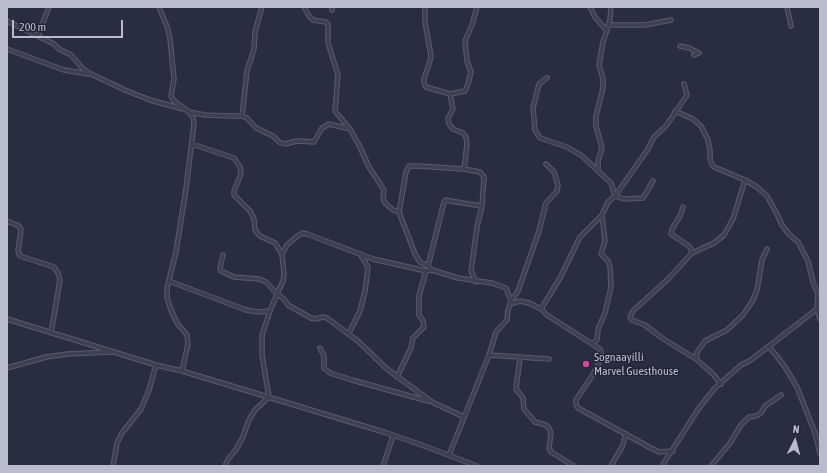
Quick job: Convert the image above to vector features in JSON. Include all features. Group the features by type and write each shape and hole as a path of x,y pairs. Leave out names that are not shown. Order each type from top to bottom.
{"street":[{"path":"38,35 49,7"},
{"path":"159,7 168,29 170,39 174,79 171,96 174,101 184,109 189,112 205,115 242,116 247,118 256,128 273,136 279,142 284,144 297,141 314,142 322,128 329,124 350,129"},
{"path":"242,116 247,71 254,49 255,32 262,7"},
{"path":"304,7 313,20 326,22 328,24 328,43 338,75 335,111 350,129 369,167 384,190 384,203 393,210 399,212"},
{"path":"425,7 425,22 431,56 424,83 426,87 450,94 465,91 468,84 471,72 467,61 465,42 477,7"},
{"path":"590,7 595,17 607,31"},
{"path":"598,171 598,161 602,148 596,126 596,116 603,88 603,78 599,65 611,7"},
{"path":"787,7 791,26"},
{"path":"608,25 645,25 671,20"},
{"path":"7,21 54,44 71,55 83,69 91,74 138,95 184,109"},
{"path":"680,46 689,48 699,53 694,55"},
{"path":"7,49 64,70 91,74"},
{"path":"547,78 539,84 537,96 534,101 533,108 535,130 540,138 567,147 582,156 611,183 615,196"},
{"path":"542,309 560,278 580,237 602,215 608,202 615,196 648,149 654,137 666,126 686,95 684,84"},
{"path":"450,94 453,109 448,118 449,124 453,129 466,137 467,144 464,169"},
{"path":"675,111 693,119 701,126 708,140 710,158 714,167 745,180 767,196 782,225 798,242 808,261 813,282 818,294 817,309 820,319"},
{"path":"182,371 188,344 187,335 178,323 167,298 166,288 176,252 192,144 194,124 193,118 189,112"},
{"path":"192,144 234,158 240,167 241,174 234,191 234,195 250,211 254,219 255,230 260,236 274,243 282,254"},
{"path":"449,455 489,355 496,332 507,320 511,302 518,292 539,231 546,203 557,191 558,185 554,172 546,164"},
{"path":"432,270 420,262 415,254 399,212 406,172 409,166 477,171 483,174 484,177 482,206 477,227 472,267 472,275 476,282"},
{"path":"720,384 713,374 696,359 662,338 645,325 632,320 630,317 633,311 668,279 692,252 714,243 724,235 733,219 745,180"},
{"path":"615,196 624,199 643,198 653,181"},
{"path":"428,266 444,202 446,200 482,206"},
{"path":"683,207 671,234 690,248 692,252"},
{"path":"593,343 597,340 598,329 605,312 611,287 610,266 608,261 601,254 605,241 602,215"},
{"path":"7,221 19,226 21,230 18,251 20,256 54,267 58,273 60,280 51,333"},
{"path":"269,397 262,355 262,335 284,274 282,254 286,245 302,233 373,259 426,271 432,270 476,282 492,283 506,288 511,302"},
{"path":"696,359 697,352 705,341 727,330 743,315 753,300 757,290 762,260 768,249"},
{"path":"349,333 360,311 365,291 368,267 360,254"},
{"path":"223,255 220,268 221,271 234,277 259,279 266,282 290,307 311,318 327,318 349,333 377,361 432,402"},
{"path":"397,377 411,348 413,338 424,327 423,321 419,315 419,296 426,271"},
{"path":"169,281 246,310 258,312 270,311"},
{"path":"511,302 520,301 529,303 542,309 547,315 593,343 600,349 602,355 592,376 576,400 576,406 578,408 659,452 672,451"},
{"path":"662,466 707,397 741,365 768,348 817,309"},
{"path":"7,319 156,365 182,371 269,397 393,436 477,466"},
{"path":"320,348 324,356 324,368 330,373 432,402 464,417"},
{"path":"768,348 776,355 785,367 797,387 815,433 820,453"},
{"path":"7,368 68,354 114,352"},
{"path":"489,355 549,359"},
{"path":"520,358 516,389 523,398 524,409 535,422 546,425 549,428 551,433 549,448 551,452 574,466"},
{"path":"113,466 117,443 122,433 142,410 156,365"},
{"path":"711,466 730,443 745,421 749,417 756,416 761,413 765,406 781,395"},
{"path":"225,466 242,439 249,420 255,410 269,397"},
{"path":"611,466 622,447 626,434"},
{"path":"383,466 393,436"}],"place":[{"name":"Sognaayilli Marvel Guesthouse","path":"586,364"}]}
